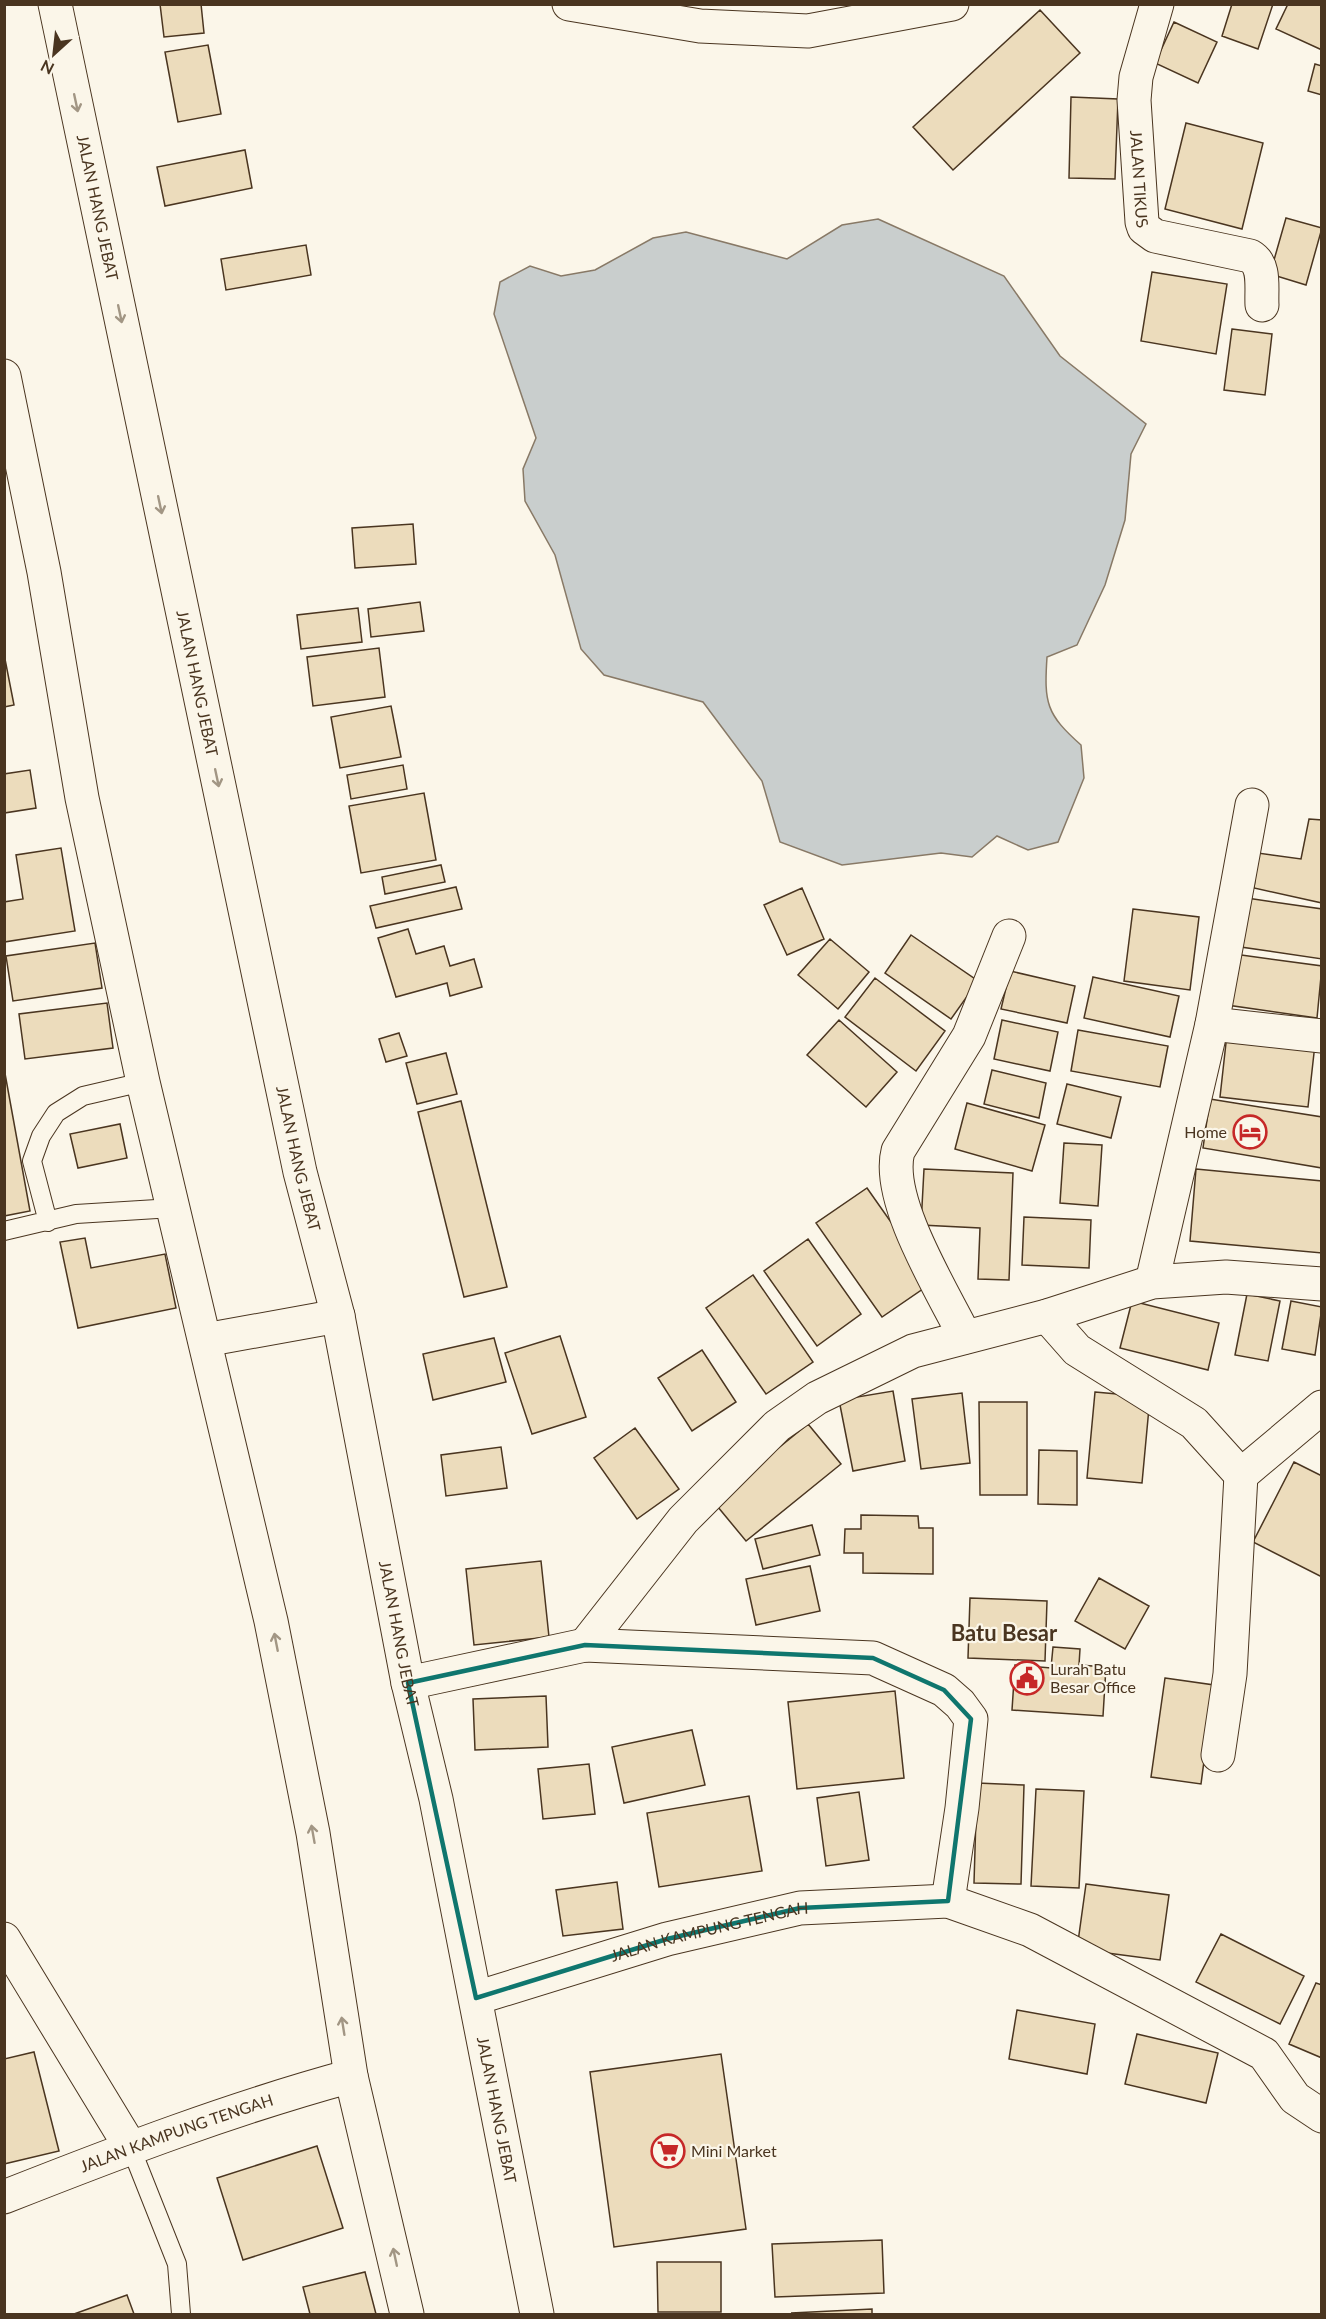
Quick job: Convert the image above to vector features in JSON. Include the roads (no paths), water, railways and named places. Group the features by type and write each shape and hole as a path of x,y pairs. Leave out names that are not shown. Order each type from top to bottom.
{"main road":[{"name":"JALAN HANG JEBAT","path":"55,4 298,1161 338,1316 408,1683 436,1799 537,2314"},
{"path":"569,4 700,26 808,30 952,4"},
{"name":"JALAN TIKUS","path":"1156,4 1136,76 1134,100 1144,228 1155,236 1250,256 1257,260 1261,269 1262,305"},
{"path":"4,376 44,572 82,798 143,1082 271,1621 313,1833 351,2076 407,2314"},
{"path":"1152,1282 1212,1024 1252,805"},
{"path":"965,1337 914,1236 895,1175 895,1162 898,1151 969,1036 1009,936"},
{"path":"1212,1024 1322,1036"},
{"path":"585,1645 683,1520 777,1426 817,1398 913,1351 1047,1316 1152,1282 1226,1277 1322,1284"},
{"path":"205,1340 338,1316"},
{"path":"1047,1316 1077,1350 1194,1423 1241,1475 1230,1674 1218,1755"},
{"path":"1241,1475 1322,1407"},
{"path":"408,1683 585,1645 873,1658 944,1690 960,1704 971,1719 962,1808 948,1901 1030,1930 1264,2054 1295,2098 1322,2116"},
{"name":"JALAN KAMPUNG TENGAH","path":"476,1998 667,1939 800,1908 948,1901"},
{"path":"4,1939 131,2148"},
{"name":"JALAN KAMPUNG TENGAH","path":"4,2197 131,2148 279,2096 351,2076"}],"lane":[{"path":"48,1222 32,1161 40,1136 56,1113 83,1096 143,1082"},
{"path":"4,1231 76,1214 173,1208"},
{"path":"131,2148 177,2264 181,2314"}],"place":[{"name":"Home","path":"1250,1132"},
{"name":"Lurah Batu Besar Office","path":"1027,1678"},
{"name":"Mini Market","path":"668,2151"}],"district":[{"name":"Batu Besar","path":"1004,1633"}]}
